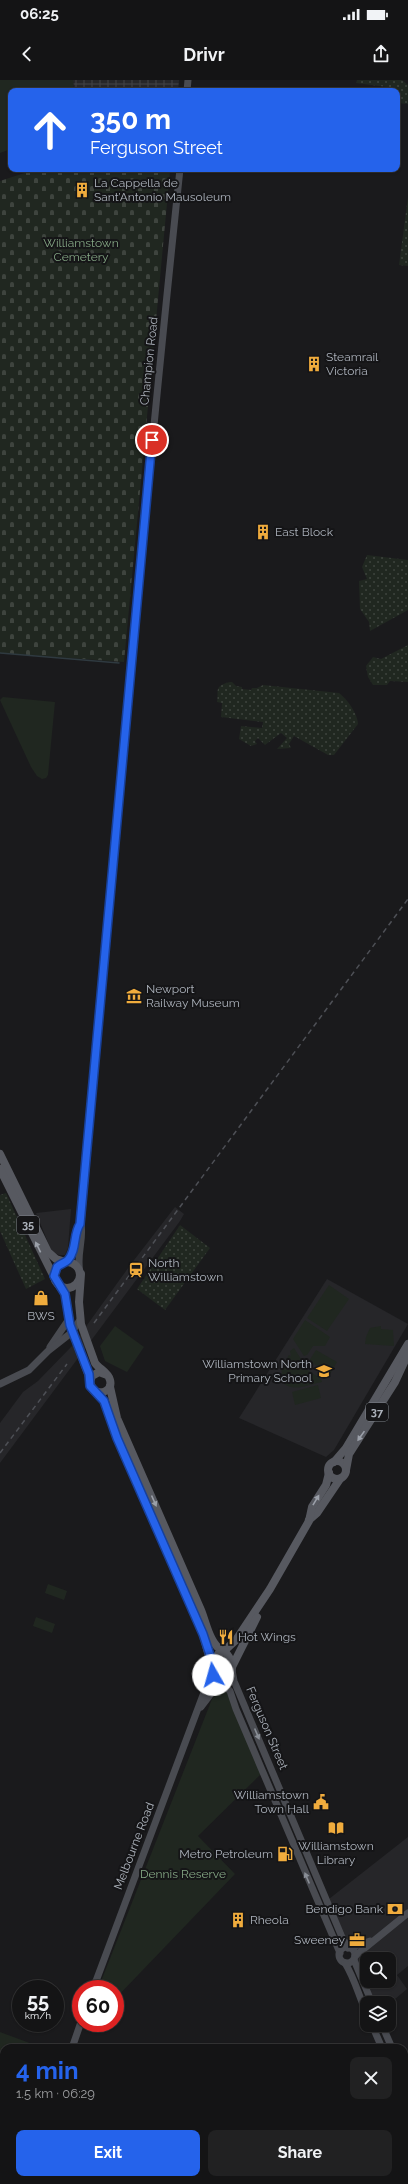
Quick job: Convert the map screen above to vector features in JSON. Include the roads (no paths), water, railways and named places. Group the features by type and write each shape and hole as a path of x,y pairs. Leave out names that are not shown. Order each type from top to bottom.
{"main road":[{"name":"35","path":"0,1154 48,1252 56,1259 75,1264 80,1273"},
{"name":"35","path":"0,1169 57,1282 65,1294 72,1332 90,1379 92,1389 98,1393 104,1401 112,1426 203,1634 214,1679 221,1682"},
{"path":"66,1262 60,1264 55,1270 57,1282 64,1287 72,1287 79,1282 80,1273"},
{"path":"80,1273 80,1320 84,1337 95,1363 107,1375 110,1381 117,1418 212,1638 216,1646 224,1651 230,1659 232,1669 229,1678 221,1682"},
{"name":"37","path":"309,1521 312,1507 326,1485 329,1467 346,1448 408,1344"},
{"name":"37","path":"224,1651 236,1640 270,1589 309,1521 317,1513 340,1478 344,1475 351,1451 395,1382 408,1354"},
{"path":"90,1379 97,1372 107,1375"},
{"path":"387,1377 395,1382"},
{"path":"98,1393 105,1392 110,1387"},
{"path":"334,1462 342,1463 346,1470"},
{"path":"329,1473 332,1478 340,1478"},
{"path":"155,1526 163,1522"},
{"name":"37","path":"232,1669 270,1589"},
{"path":"212,1669 215,1658 224,1651"}],"street":[{"name":"Champion Road","path":"80,1273 78,1260 82,1235 80,1224 143,532 180,172"},
{"name":"Champion Road","path":"66,1262 73,1252 77,1228 80,1224"},
{"path":"48,1351 69,1319"},
{"path":"0,1384 29,1370 48,1351 72,1332 80,1320"},
{"name":"Melbourne Road","path":"96,1980 198,1712 212,1669"},
{"name":"Ferguson Street","path":"232,1669 234,1681 327,1898 342,1937 349,1948"},
{"name":"Melbourne Road","path":"198,1712 221,1682"},
{"name":"Ferguson Street","path":"221,1682 230,1691 236,1709 340,1953"},
{"path":"360,1998 354,1977 345,1963 354,1958 374,1939 408,1913"},
{"path":"340,1953 343,1949 374,1939"},
{"path":"349,1948 369,1996"},
{"name":"35","path":"340,1953 340,1959 345,1963"},
{"path":"73,2044 78,2032"},
{"path":"375,2032 380,2044"},
{"path":"385,2032 390,2044"}],"waterway":[{"path":"0,653 119,663"}],"railway":[{"path":"94,1323 408,899"},
{"path":"0,1453 67,1364"}],"place":[{"name":"La Cappella de Sant’Antonio Mausoleum","path":"82,190"},
{"name":"Steamrail Victoria","path":"314,364"},
{"name":"East Block","path":"263,532"},
{"name":"Newport Railway Museum","path":"134,996"},
{"name":"North Williamstown","path":"136,1270"},
{"name":"BWS","path":"41,1298"},
{"name":"Williamstown North Primary School","path":"324,1371"},
{"name":"Hot Wings","path":"226,1637"},
{"name":"Williamstown Town Hall","path":"321,1802"},
{"name":"Williamstown Library","path":"336,1828"},
{"name":"Metro Petroleum","path":"285,1854"},
{"name":"Bendigo Bank","path":"395,1909"},
{"name":"Rheola","path":"238,1920"},
{"name":"Sweeney","path":"357,1940"}],"park label":[{"name":"Williamstown Cemetery","path":"81,250"},
{"name":"Dennis Reserve","path":"183,1874"}]}
